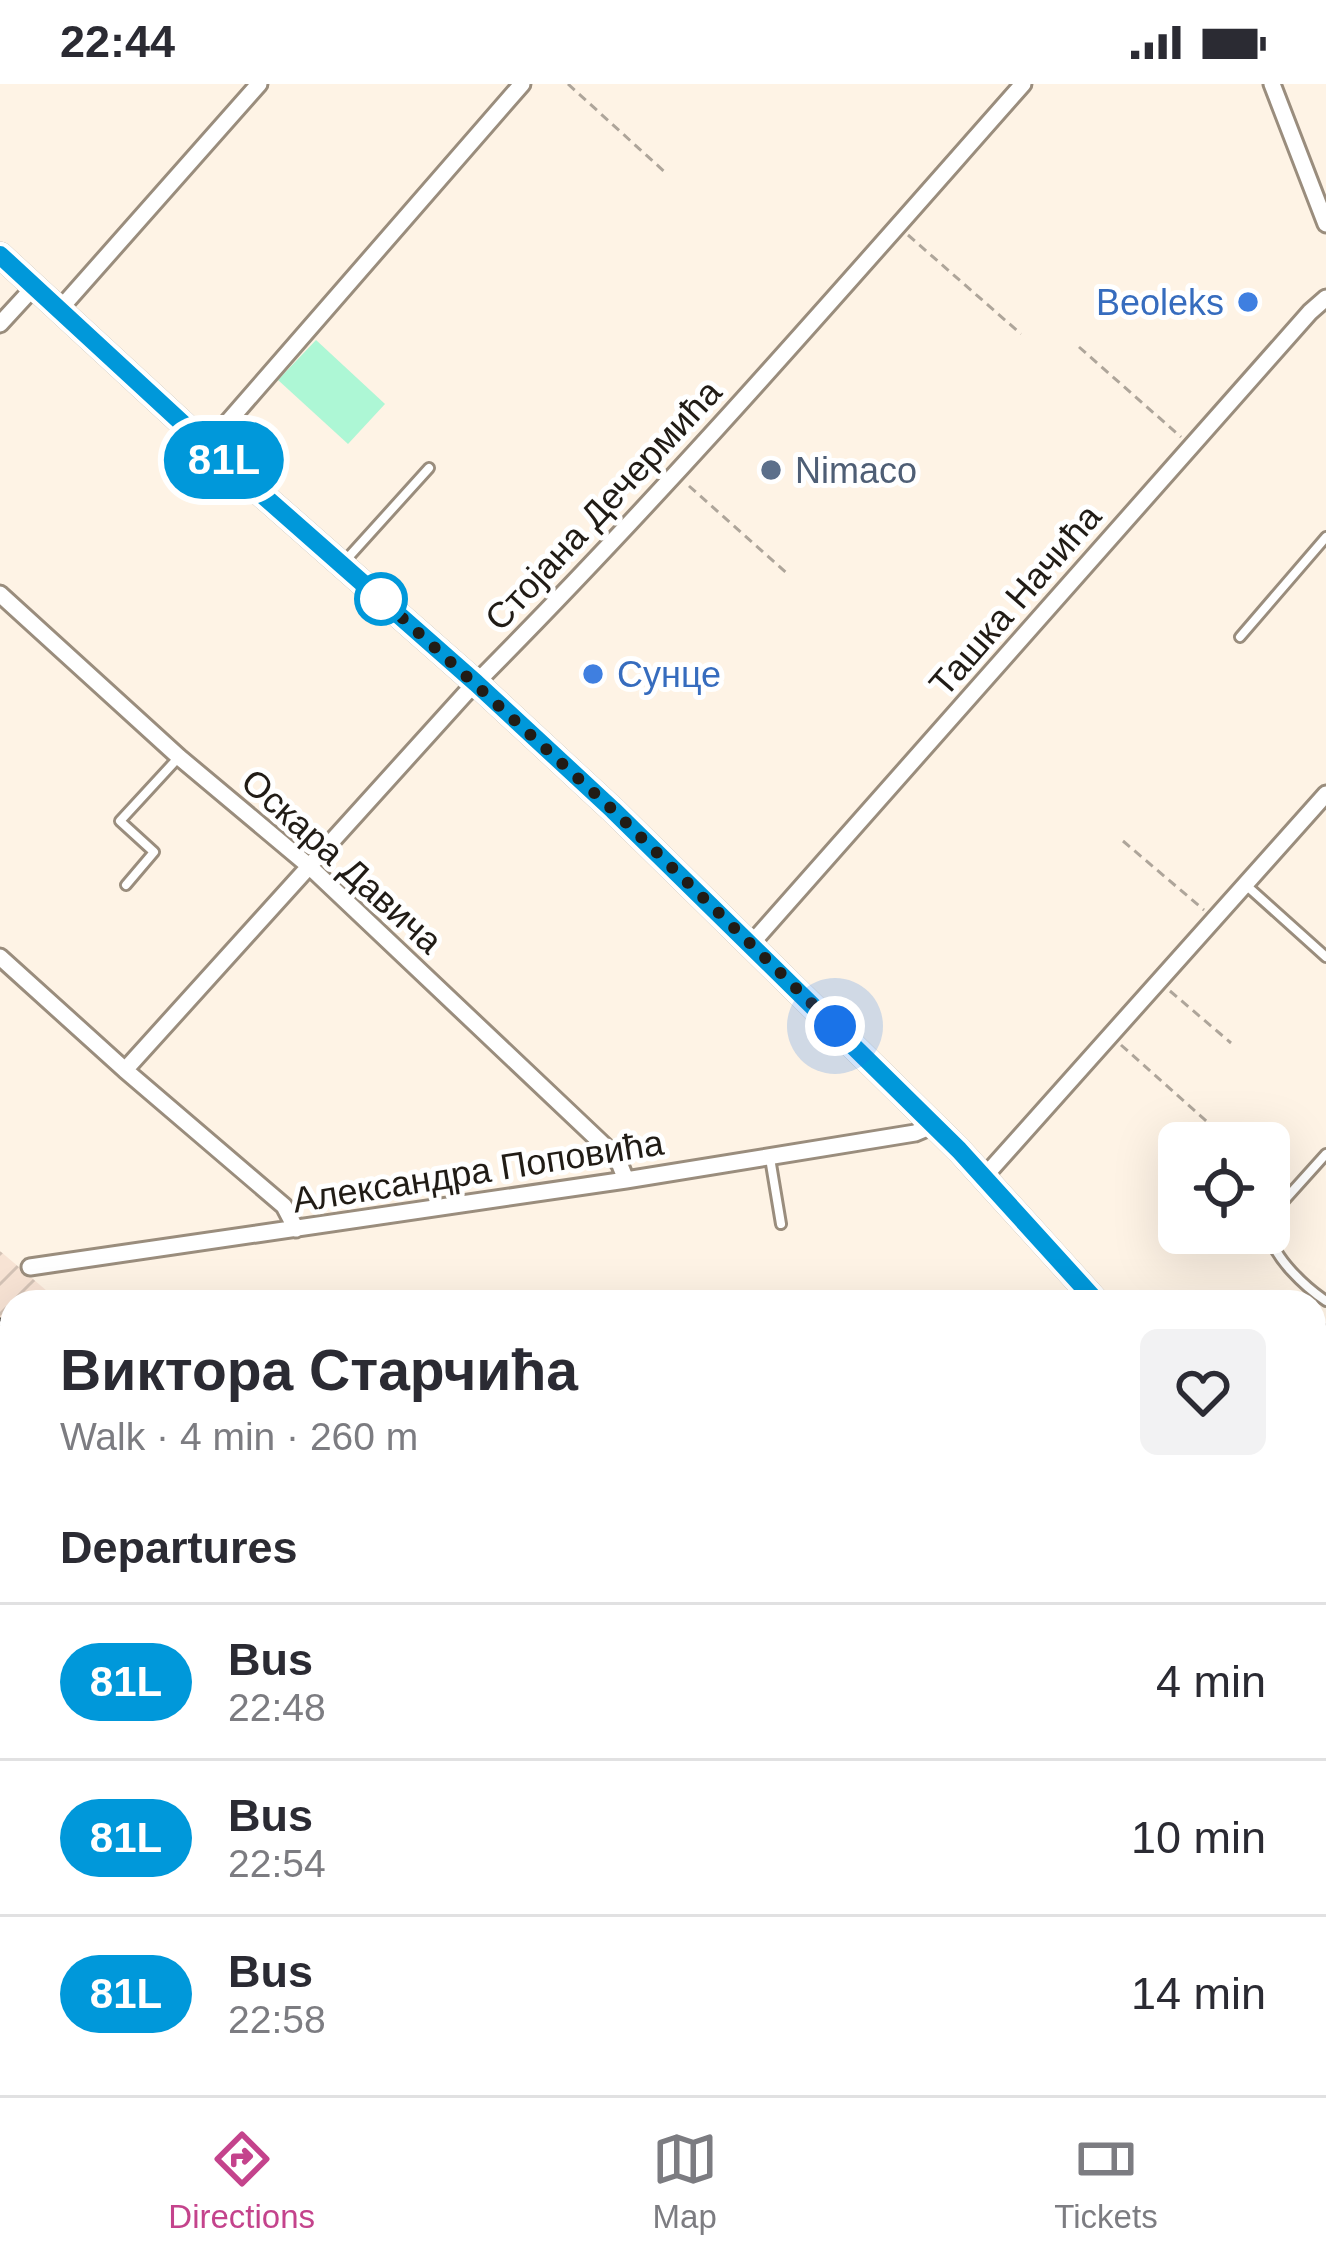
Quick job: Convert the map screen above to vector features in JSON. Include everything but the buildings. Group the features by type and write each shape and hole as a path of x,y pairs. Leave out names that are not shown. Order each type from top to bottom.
{"street":[{"path":"60,309 259,84"},
{"path":"207,446 522,84"},
{"name":"Стојана Дечермића","path":"125,1070 1023,84"},
{"path":"1272,84 1326,224"},
{"path":"0,255 613,810 934,1125 1086,1290"},
{"path":"0,324 34,287"},
{"name":"Ташка Начића","path":"751,944 1326,298"},
{"name":"Оскара Давича","path":"2,599 178,757 309,866 610,1151 626,1180"},
{"path":"984,1178 1326,794"},
{"path":"0,957 284,1206 296,1229"},
{"name":"Александра Поповића","path":"30,1267 626,1180 934,1125"}],"lane":[{"path":"342,565 429,468"},
{"path":"1240,637 1326,537"},
{"path":"126,885 154,853 120,821 178,757"},
{"path":"1246,885 1326,957"},
{"path":"1290,1194 1326,1154"},
{"path":"770,1156 781,1224"},
{"path":"1278,1254 1314,1290"}],"path":[{"path":"568,84 667,174"},
{"path":"898,226 1021,334"},
{"path":"1079,347 1191,446"},
{"path":"674,472 789,575"},
{"path":"1123,842 1215,919"},
{"path":"1159,982 1231,1043"},
{"path":"1111,1036 1207,1122"}],"shaded area":[{"path":"0,1251 46,1290 0,1290"}],"green space":[{"path":"316,340 385,404 348,444 278,380"}],"bus line":[{"name":"81L","path":"0,255 613,810 959,1150 1086,1290"}],"place":[{"name":"Beoleks","path":"1248,302"},
{"name":"Nimaco","path":"771,470"},
{"name":"Сунце","path":"593,674"}],"route":[{"path":"381,599 376,594 613,810 835,1026"}]}
